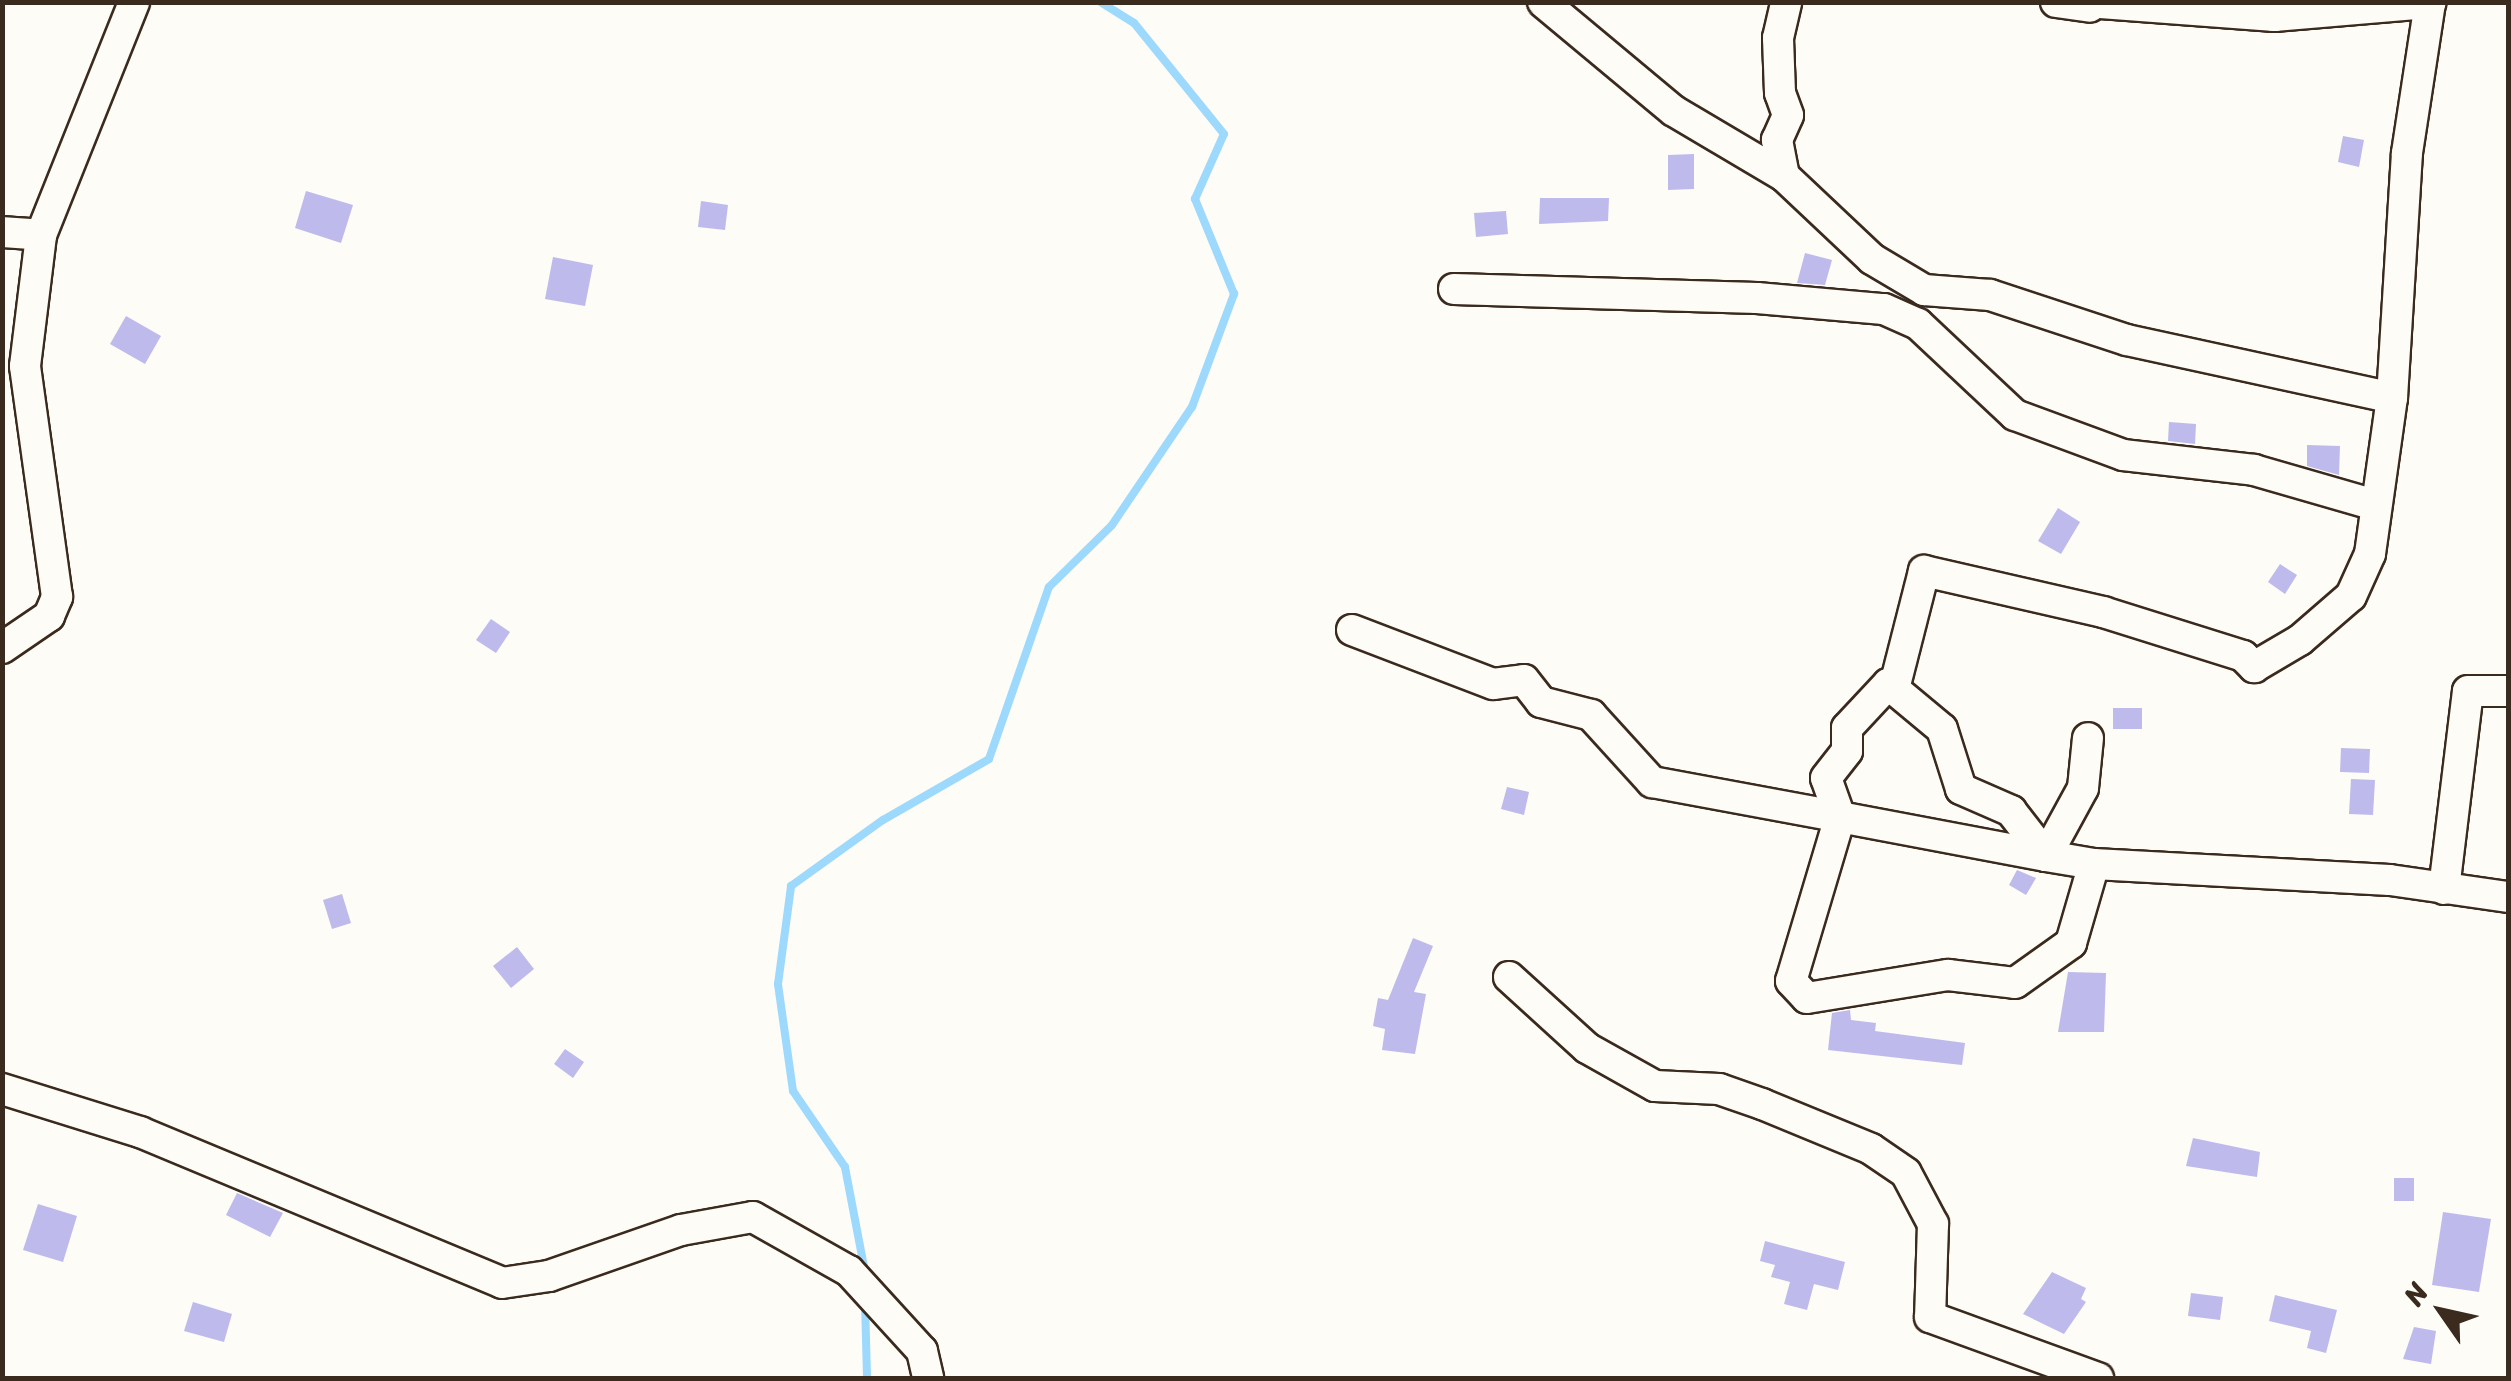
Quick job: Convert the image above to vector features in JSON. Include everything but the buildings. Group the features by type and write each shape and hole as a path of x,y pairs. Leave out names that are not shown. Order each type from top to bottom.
{"street":[{"path":"2,648 49,616 57,597 25,366 40,236 134,2"},
{"path":"1542,2 1674,111 1784,176 1872,259 1924,290 1990,295 2127,340 2392,398"},
{"path":"1784,176 1777,140 1788,115 1780,93 1778,38 1786,2"},
{"path":"1894,689 1924,571 2103,612 2243,656 2254,667 2300,640 2351,596 2370,554 2392,398 2407,152 2430,3 2274,16 2056,2"},
{"path":"2,232 40,236"},
{"path":"1454,290 1757,298 1884,310 1918,324 2015,415 2123,455 2254,470 2376,506"},
{"path":"1352,630 1493,684 1524,680 1540,702 1591,715 1652,782 2094,864 2372,878 2508,897"},
{"path":"2046,856 2011,811 1961,789 1942,729 1888,684 1847,728 1847,750 1826,778 1840,816 1791,981 1807,998 1948,975 2015,983 2072,944 2094,864"},
{"path":"2444,889 2468,691 2508,690"},
{"path":"2046,856 2083,788 2088,738"},
{"path":"1509,977 1587,1048 1655,1086 1719,1090 1762,1104 1871,1150 1906,1173 1934,1224 1930,1317 2098,1378"},
{"path":"2,1090 140,1132 502,1284 549,1276 681,1230 753,1217 848,1271 922,1351 928,1378"}],"waterway":[{"path":"865,1272 845,1167 793,1091 778,984 791,886 883,820 989,759 1049,587 1112,525 1192,407 1234,294 1195,199 1224,134 1134,23 1101,2"},
{"path":"865,1301 867,1378"}]}
